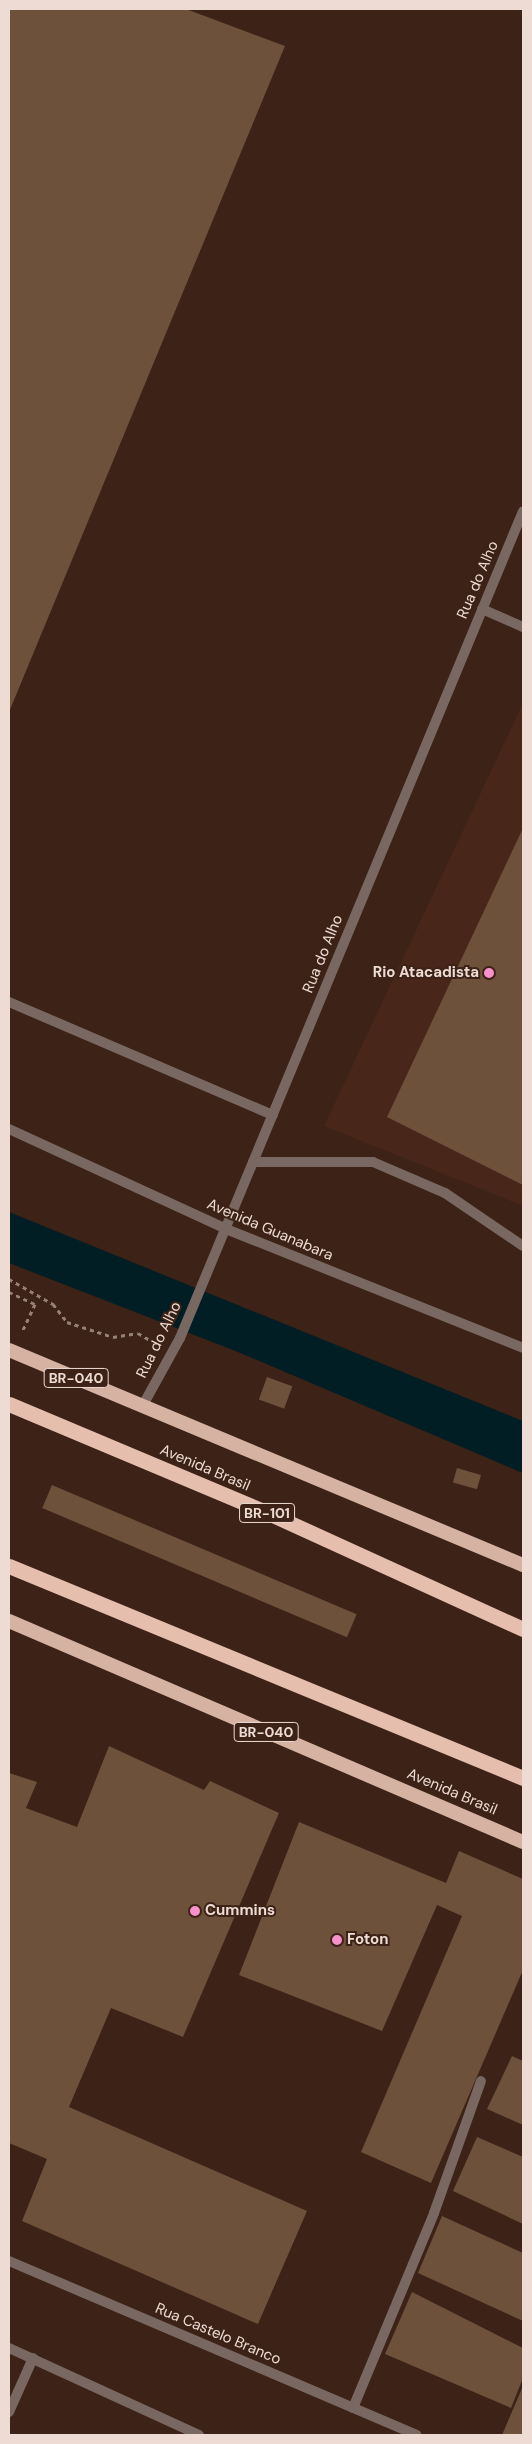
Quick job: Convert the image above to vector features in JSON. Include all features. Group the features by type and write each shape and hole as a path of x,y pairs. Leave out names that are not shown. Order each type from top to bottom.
{"highway":[{"name":"BR-040","path":"9,1350 523,1565"},
{"name":"Avenida Brasil","path":"9,1404 523,1628"},
{"path":"9,1566 523,1778"},
{"name":"Avenida Brasil","path":"9,1621 523,1842"}],"street":[{"name":"Rua do Alho","path":"143,1406 180,1338 203,1278 226,1228 523,511"},
{"path":"482,609 523,627"},
{"path":"9,1002 273,1115"},
{"name":"Avenida Guanabara","path":"9,1129 226,1228 523,1348"},
{"path":"253,1162 373,1162 445,1193 523,1246"},
{"path":"353,2408 434,2213 481,2081"},
{"name":"Rua Castelo Branco","path":"9,2260 416,2435"},
{"path":"9,2348 194,2434"},
{"path":"9,2412 33,2358"}],"path":[{"path":"9,1278 38,1292 62,1311 66,1322 113,1337 138,1333 172,1353"},
{"path":"9,1292 35,1304"}],"shaded area":[{"path":"523,703 523,1206 324,1126"}],"water":[{"path":"9,1212 523,1421 523,1473 238,1352 9,1263"}],"building":[{"path":"9,9 186,9 285,46 9,712"},
{"name":"Rio Atacadista","path":"523,828 523,1185 387,1117"},
{"path":"267,1377 292,1386 284,1409 259,1400"},
{"path":"457,1468 481,1475 477,1489 453,1482"},
{"path":"52,1485 357,1614 347,1637 42,1508"},
{"path":"109,1746 204,1790 210,1781 279,1813 183,2037 111,2008 69,2107 307,2211 258,2324 22,2221 47,2159 9,2143 9,1773 37,1782 26,1808 77,1827"},
{"path":"299,1822 446,1883 459,1851 523,1879 523,1970 431,2183 361,2152 462,1916 437,1905 382,2031 239,1975"},
{"path":"512,2056 523,2061 523,2125 487,2109"},
{"path":"477,2137 523,2157 523,2224 453,2191"},
{"path":"442,2216 523,2253 523,2321 418,2273"},
{"path":"412,2292 523,2348 523,2378 511,2408 385,2354"},
{"path":"523,2386 523,2435 502,2435"}],"place":[{"name":"Rio Atacadista","path":"489,973"},
{"name":"Cummins","path":"195,1911"},
{"name":"Foton","path":"337,1940"}]}
